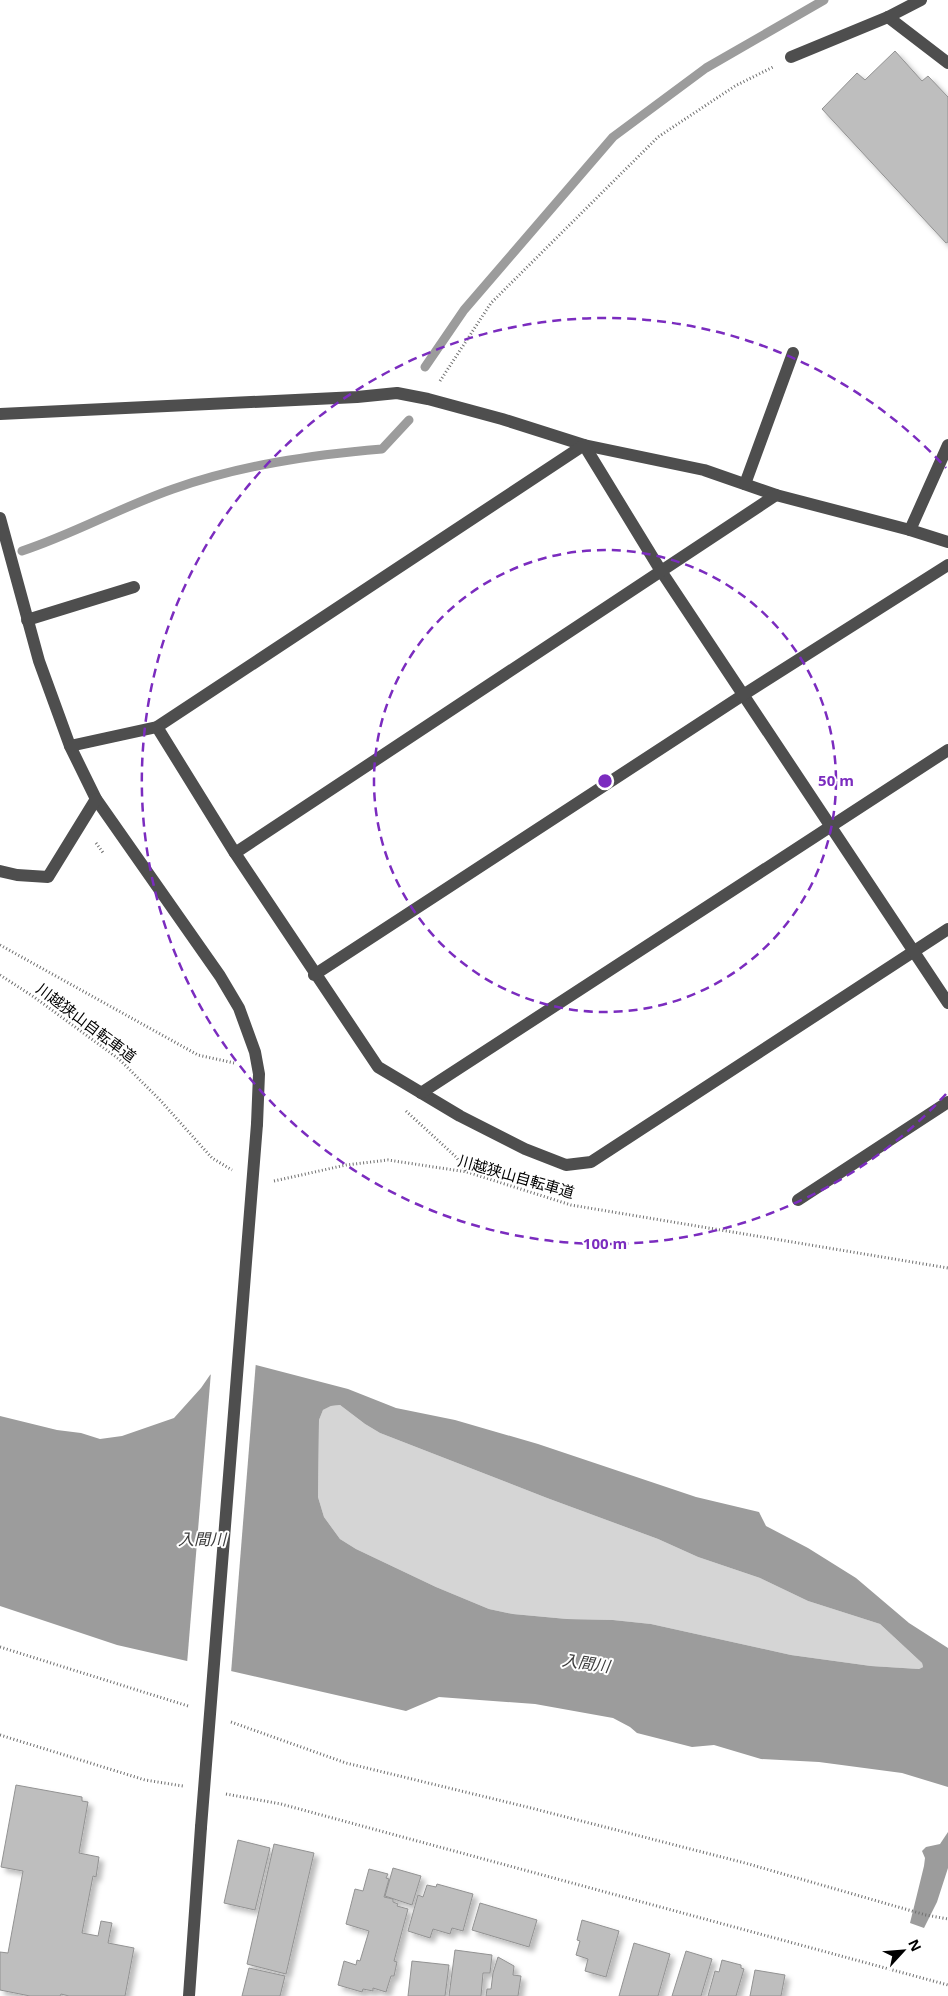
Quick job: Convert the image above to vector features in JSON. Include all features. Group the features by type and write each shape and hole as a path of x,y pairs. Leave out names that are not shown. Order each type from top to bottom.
{"street":[{"path":"792,57 888,17 921,0"},
{"path":"888,17 948,63"},
{"path":"745,484 793,353"},
{"path":"0,414 357,397 397,393 428,399 502,419 584,445 704,470 776,495 910,530 948,542"},
{"path":"584,445 661,571 948,1003"},
{"path":"70,746 157,727 584,445"},
{"path":"910,530 948,445"},
{"path":"234,853 776,495"},
{"path":"0,518 39,661 70,746 96,800 220,976 239,1008 255,1052 259,1074 257,1124 189,1996"},
{"path":"314,975 743,695 948,565"},
{"path":"27,620 134,587"},
{"path":"157,727 234,853 314,975 378,1067 460,1116 525,1150 566,1165 591,1162 948,929"},
{"path":"421,1093 948,750"},
{"path":"0,871 17,875 48,877 96,800"},
{"path":"798,1200 948,1102"}],"path":[{"path":"428,399 491,303 658,137 735,86 792,57"},
{"path":"81,825 109,860"},
{"path":"0,945 198,1055 234,1062"},
{"name":"川越狭山自転車道","path":"0,975 119,1058 212,1158 232,1170 241,1172"},
{"path":"232,1053 236,1070"},
{"path":"403,1109 456,1157 467,1172"},
{"name":"川越狭山自転車道","path":"266,1179 274,1181 346,1166 388,1160 467,1172 571,1205 948,1268"},
{"path":"0,1647 189,1706"},
{"path":"226,1720 346,1764 527,1807 736,1861 926,1915 948,1919"},
{"path":"0,1735 145,1780 184,1786"},
{"path":"223,1794 291,1806 948,1984"}],"shaded area":[{"path":"340,1405 380,1433 658,1539 698,1557 760,1578 808,1601 880,1624 922,1663 923,1667 919,1669 871,1666 791,1655 651,1624 513,1614 489,1609 436,1587 356,1549 340,1539 324,1517 318,1497 319,1420 323,1410 331,1406"}],"water":[{"name":"入間川","path":"241,1361 348,1389 396,1408 455,1420 538,1444 696,1497 759,1512 766,1526 808,1548 856,1578 909,1623 948,1648 948,1787 902,1773 819,1762 761,1759 714,1745 692,1747 637,1733 613,1718 535,1704 439,1697 406,1711 117,1645 0,1606 0,1416 57,1430 81,1433 100,1439 122,1436 174,1418 210,1375 228,1363","holes":["340,1405 380,1433 658,1539 698,1557 760,1578 808,1601 880,1624 922,1663 923,1667 919,1669 871,1666 791,1655 651,1624 513,1614 489,1609 436,1587 356,1549 340,1539 324,1517 318,1497 319,1420 323,1410 331,1406"]},
{"path":"948,1832 948,1868 937,1902 924,1928 910,1923 924,1866 925,1858 922,1851 926,1847 940,1844"}],"pier":[{"path":"242,1358 256,1361 231,1673 187,1664 211,1372 228,1360"}],"building":[{"path":"895,51 922,81 928,76 948,97 948,242 946,243 822,109 857,73 865,80"},
{"path":"16,1785 82,1797 82,1801 88,1802 79,1853 99,1857 96,1877 93,1876 82,1933 98,1936 101,1921 112,1923 108,1943 134,1948 125,1996 69,1996 61,1994 60,1996 30,1996 0,1990 0,1952 8,1953 23,1871 1,1867"},
{"path":"238,1840 270,1848 255,1910 224,1903"},
{"path":"274,1844 314,1853 286,1974 247,1964"},
{"path":"393,1868 421,1876 412,1905 385,1896"},
{"path":"369,1869 388,1874 386,1878 389,1879 384,1897 393,1899 393,1902 398,1904 397,1906 408,1909 394,1961 397,1962 394,1976 391,1976 386,1992 373,1988 373,1991 363,1989 362,1992 338,1985 344,1961 356,1965 357,1960 360,1961 369,1931 346,1924 355,1889 363,1891"},
{"path":"437,1884 473,1894 463,1931 452,1928 450,1934 433,1929 430,1938 408,1931 418,1895 423,1897 427,1885 436,1887"},
{"path":"480,1903 537,1920 529,1947 472,1930"},
{"path":"582,1920 619,1931 606,1977 585,1971 588,1959 576,1955 580,1941 577,1940"},
{"path":"634,1943 670,1954 658,1996 619,1996"},
{"path":"455,1950 492,1955 490,1973 483,1973 481,1996 449,1996"},
{"path":"686,1951 712,1959 701,1996 672,1996"},
{"path":"498,1957 514,1966 513,1975 521,1976 518,1996 486,1996 487,1989 491,1989"},
{"path":"722,1960 741,1965 741,1968 744,1969 736,1996 708,1996 715,1971 719,1972"},
{"path":"412,1961 449,1965 445,1996 408,1996"},
{"path":"249,1968 285,1976 280,1996 242,1996"},
{"path":"755,1970 785,1975 781,1996 750,1996"}],"waterway":[{"path":"425,367 464,310 613,137 706,68 824,0"},
{"path":"22,551 60,537 154,496 224,473 276,462 382,449 409,420"}]}
